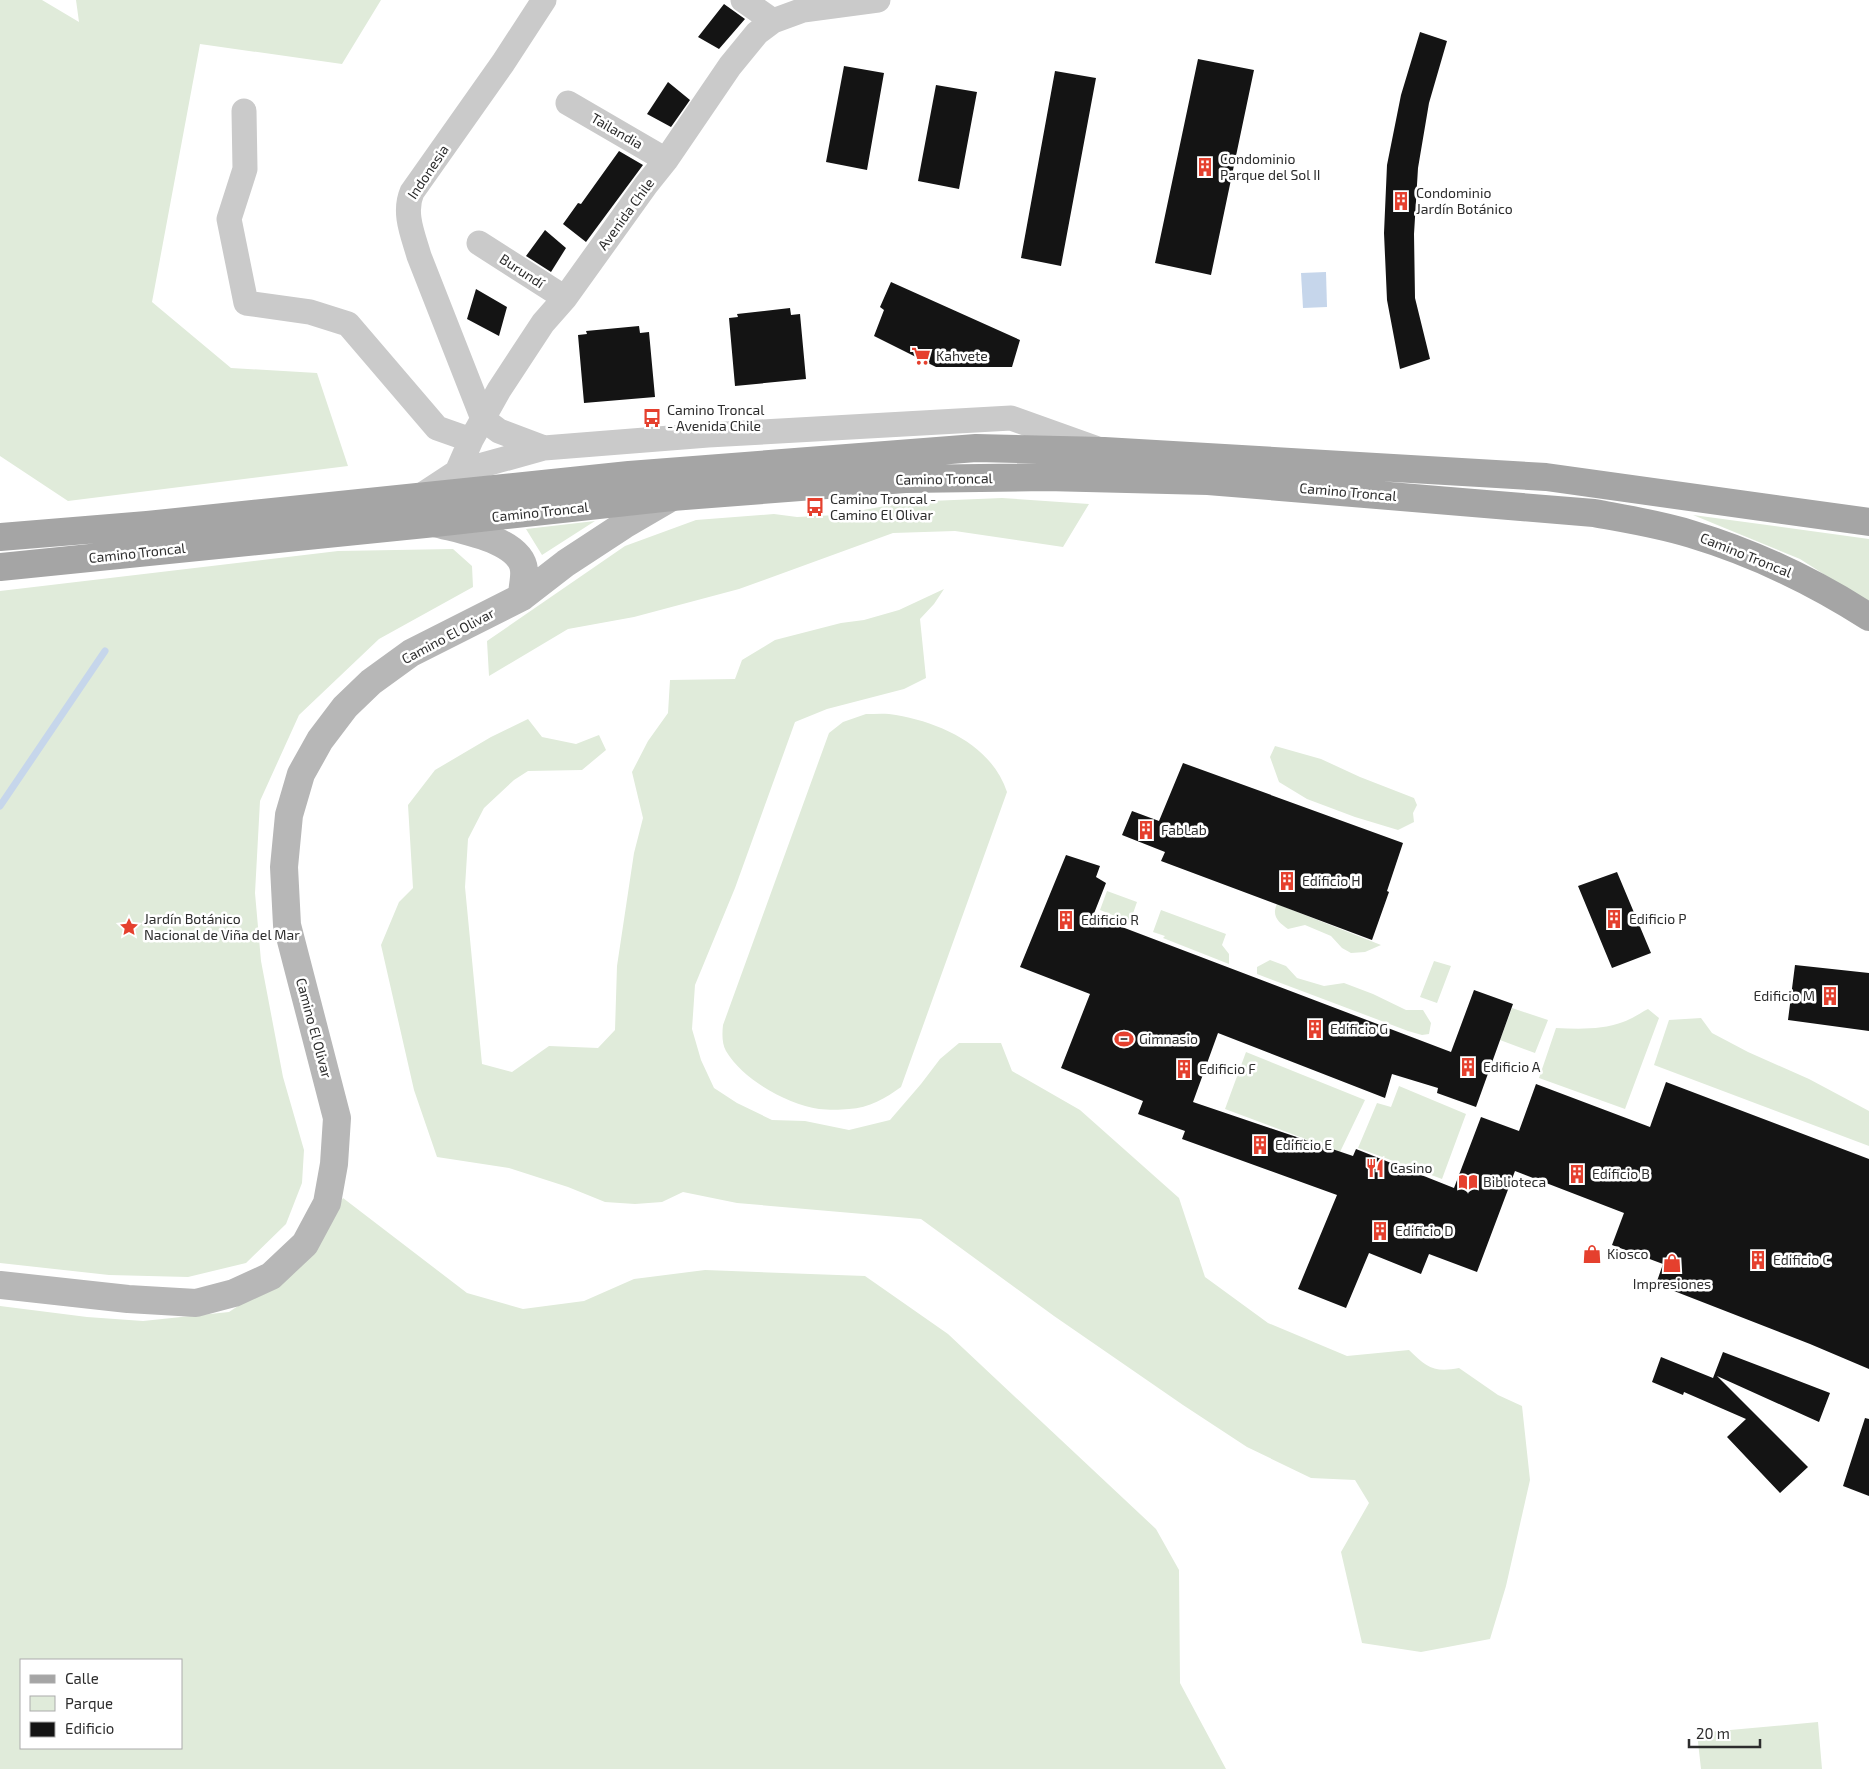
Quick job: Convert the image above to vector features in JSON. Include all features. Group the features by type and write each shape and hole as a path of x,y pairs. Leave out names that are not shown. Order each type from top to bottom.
{"main road":[{"name":"Camino Troncal","path":"0,537 148,525 422,495 629,475 976,448 1104,451 1546,477 1869,522"},
{"name":"Camino Troncal","path":"0,566 435,523 672,497 905,479 1056,477 1208,481 1594,513 1642,521 1736,549 1777,566 1817,586 1869,617"},
{"name":"Camino El Olivar","path":"0,1285 128,1299 196,1303 234,1293 271,1276 305,1244 328,1203 338,1118 287,924 284,867 290,815 302,774 320,740 345,707 371,682 411,654 522,597 566,563 624,525 672,497"},
{"path":"435,523 502,542 515,552 524,568 522,597"}],"street":[{"path":"744,0 773,22"},
{"name":"Avenida Chile","path":"457,472 477,430 500,390 544,323 565,298 646,184 666,160 730,66 757,32 773,22 803,10 878,0"},
{"name":"Indonesia","path":"477,430 410,228 408,203 412,192 504,63 535,6"},
{"name":"Tailandia","path":"568,103 666,160"},
{"name":"Camino Troncal","path":"244,111 245,169 229,219 246,303 310,312 348,324 437,428 499,431 544,448"},
{"name":"Burundí","path":"480,244 565,298"},
{"name":"Camino Troncal","path":"457,472 544,448 708,435 1011,418 1104,451"},
{"path":"422,495 457,472"}],"green space":[{"path":"0,0 42,0 79,22 76,0 381,0 342,64 200,44 152,302 231,368 317,373 348,466 68,501 0,456"},
{"path":"1002,498 1089,504 1063,547 955,531 893,533 739,589 634,617 568,629 489,676 487,641 625,546 696,520 774,514 797,517 837,515 906,502"},
{"path":"1693,515 1869,539 1869,603 1800,559"},
{"path":"595,521 542,555 526,529"},
{"name":"Jardín Botánico Nacional de Viña del Mar","path":"453,549 472,566 473,587 379,639 299,715 260,801 255,893 261,961 283,1077 304,1150 302,1183 286,1224 246,1263 188,1277 109,1275 0,1263 0,591 338,551"},
{"path":"944,589 934,604 920,619 926,678 904,689 827,709 795,722 735,888 695,985 692,1029 701,1060 714,1088 737,1103 772,1120 805,1121 849,1130 890,1120 940,1059 959,1043 1001,1043 1012,1071 1080,1110 1179,1198 1205,1277 1268,1323 1347,1356 1409,1350 1420,1361 1431,1367 1443,1370 1459,1368 1498,1395 1522,1406 1530,1480 1506,1586 1490,1639 1421,1652 1362,1643 1341,1552 1369,1503 1355,1480 1311,1478 1247,1447 1054,1316 921,1219 737,1203 683,1192 662,1202 635,1204 605,1202 568,1187 509,1168 437,1157 414,1090 381,945 399,902 413,888 408,805 435,770 491,737 528,719 542,737 576,744 599,735 606,750 582,770 528,771 514,780 484,808 468,839 465,887 482,1064 512,1072 549,1046 598,1048 615,1030 617,966 634,853 643,818 632,772 648,741 668,713 670,680 735,679 742,660 775,640 899,610"},
{"path":"866,714 889,714 913,719 931,724 963,739 990,762 1000,776 1007,792 901,1087 883,1099 863,1107 842,1110 819,1109 793,1102 780,1096 754,1081 743,1072 726,1051 723,1039 723,1025 829,733 843,722"},
{"path":"1275,746 1321,759 1360,777 1414,798 1417,805 1413,813 1414,822 1398,830 1355,817 1307,799 1279,782 1270,757"},
{"path":"1107,891 1137,902 1130,922 1100,910"},
{"path":"1277,904 1381,945 1365,952 1351,953 1342,948 1331,936 1305,925 1288,929 1275,916"},
{"path":"1161,910 1226,934 1222,945 1229,954 1229,964 1163,938 1165,936 1153,932"},
{"path":"1270,960 1286,966 1297,978 1324,986 1344,983 1406,1010 1423,1010 1431,1023 1429,1034 1422,1035 1408,1031 1257,974 1257,967"},
{"path":"1434,961 1451,966 1437,1003 1420,997"},
{"path":"1512,1008 1548,1020 1535,1053 1500,1040"},
{"path":"1648,1009 1659,1018 1625,1109 1539,1078 1556,1028 1581,1029 1615,1025"},
{"path":"1701,1018 1712,1033 1748,1052 1809,1079 1869,1111 1869,1146 1654,1065 1669,1020"},
{"path":"1246,1052 1365,1100 1340,1152 1225,1109"},
{"path":"1399,1086 1466,1114 1442,1179 1358,1148 1377,1103 1391,1107"},
{"path":"343,1198 467,1293 523,1309 584,1301 634,1279 705,1270 865,1276 948,1334 1156,1529 1179,1570 1180,1683 1226,1769 0,1769 0,1306 87,1317 143,1321 229,1312 305,1261"},
{"path":"1818,1722 1822,1769 1701,1769 1697,1733"}],"water":[{"path":"1326,272 1327,307 1303,308 1301,273"}],"building":[{"path":"724,4 745,19 719,49 698,37"},
{"name":"Condominio Jardín Botánico","path":"1420,32 1447,41 1429,103 1418,168 1414,234 1415,298 1430,359 1400,369 1387,300 1384,233 1387,165 1401,95"},
{"name":"Condominio Parque del Sol II","path":"1198,59 1254,70 1211,275 1155,263"},
{"path":"844,66 884,73 867,170 826,162"},
{"path":"1055,71 1096,78 1061,266 1021,258"},
{"path":"668,82 690,100 671,127 647,114"},
{"path":"936,85 977,92 959,189 918,181"},
{"path":"619,151 643,165 586,242 563,224 578,203 581,204"},
{"path":"545,230 566,248 551,272 526,256"},
{"path":"891,282 1020,340 1012,367 936,367 874,336 884,310 880,307"},
{"path":"476,289 507,307 499,336 467,319"},
{"path":"790,308 791,315 800,314 806,379 735,386 729,318 738,317 737,314"},
{"path":"639,326 640,333 649,332 655,397 584,403 578,335 587,334 586,331"},
{"path":"1183,763 1403,843 1387,891 1389,892 1372,940 1161,861 1165,852 1122,835 1132,811 1159,821"},
{"path":"1066,855 1100,866 1096,877 1106,883 1093,916 1451,1052 1474,990 1513,1004 1476,1107 1437,1093 1438,1088 1392,1074 1385,1098 1218,1033 1193,1102 1353,1156 1356,1149 1454,1188 1481,1117 1519,1131 1536,1084 1650,1127 1666,1082 1869,1159 1869,1369 1656,1284 1663,1264 1612,1245 1624,1213 1515,1171 1477,1272 1429,1254 1421,1274 1369,1253 1346,1308 1298,1289 1337,1195 1182,1139 1185,1131 1138,1114 1143,1101 1061,1068 1090,994 1020,967"},
{"name":"Edificio P","path":"1617,872 1651,953 1612,968 1578,886"},
{"name":"Edificio M","path":"1795,965 1869,973 1869,1031 1788,1020"},
{"path":"1723,1352 1830,1393 1819,1422 1717,1376 1808,1467 1780,1493 1727,1437 1746,1419 1684,1392 1683,1395 1652,1382 1661,1357 1713,1378"},
{"path":"1865,1418 1869,1419 1869,1496 1843,1486"}],"waterway":[{"path":"0,806 105,651"}],"place":[{"name":"Condominio Parque del Sol II","path":"1205,167"},
{"name":"Condominio Jardín Botánico","path":"1401,201"},
{"name":"Kahvete","path":"921,356"},
{"name":"Camino Troncal - Avenida Chile","path":"652,418"},
{"name":"Camino Troncal - Camino El Olivar","path":"815,507"},
{"name":"FabLab","path":"1146,830"},
{"name":"Edificio H","path":"1287,881"},
{"name":"Edificio P","path":"1614,919"},
{"name":"Edificio R","path":"1066,920"},
{"name":"Jardín Botánico Nacional de Viña del Mar","path":"129,927"},
{"name":"Edificio M","path":"1830,996"},
{"name":"Edificio G","path":"1315,1029"},
{"name":"Gimnasio","path":"1124,1039"},
{"name":"Edificio A","path":"1468,1067"},
{"name":"Edificio F","path":"1184,1069"},
{"name":"Edificio E","path":"1260,1145"},
{"name":"Casino","path":"1375,1168"},
{"name":"Edificio B","path":"1577,1174"},
{"name":"Biblioteca","path":"1468,1182"},
{"name":"Edificio D","path":"1380,1231"},
{"name":"Kiosco","path":"1592,1254"},
{"name":"Edificio C","path":"1758,1260"},
{"name":"Impresiones","path":"1672,1263"}]}
